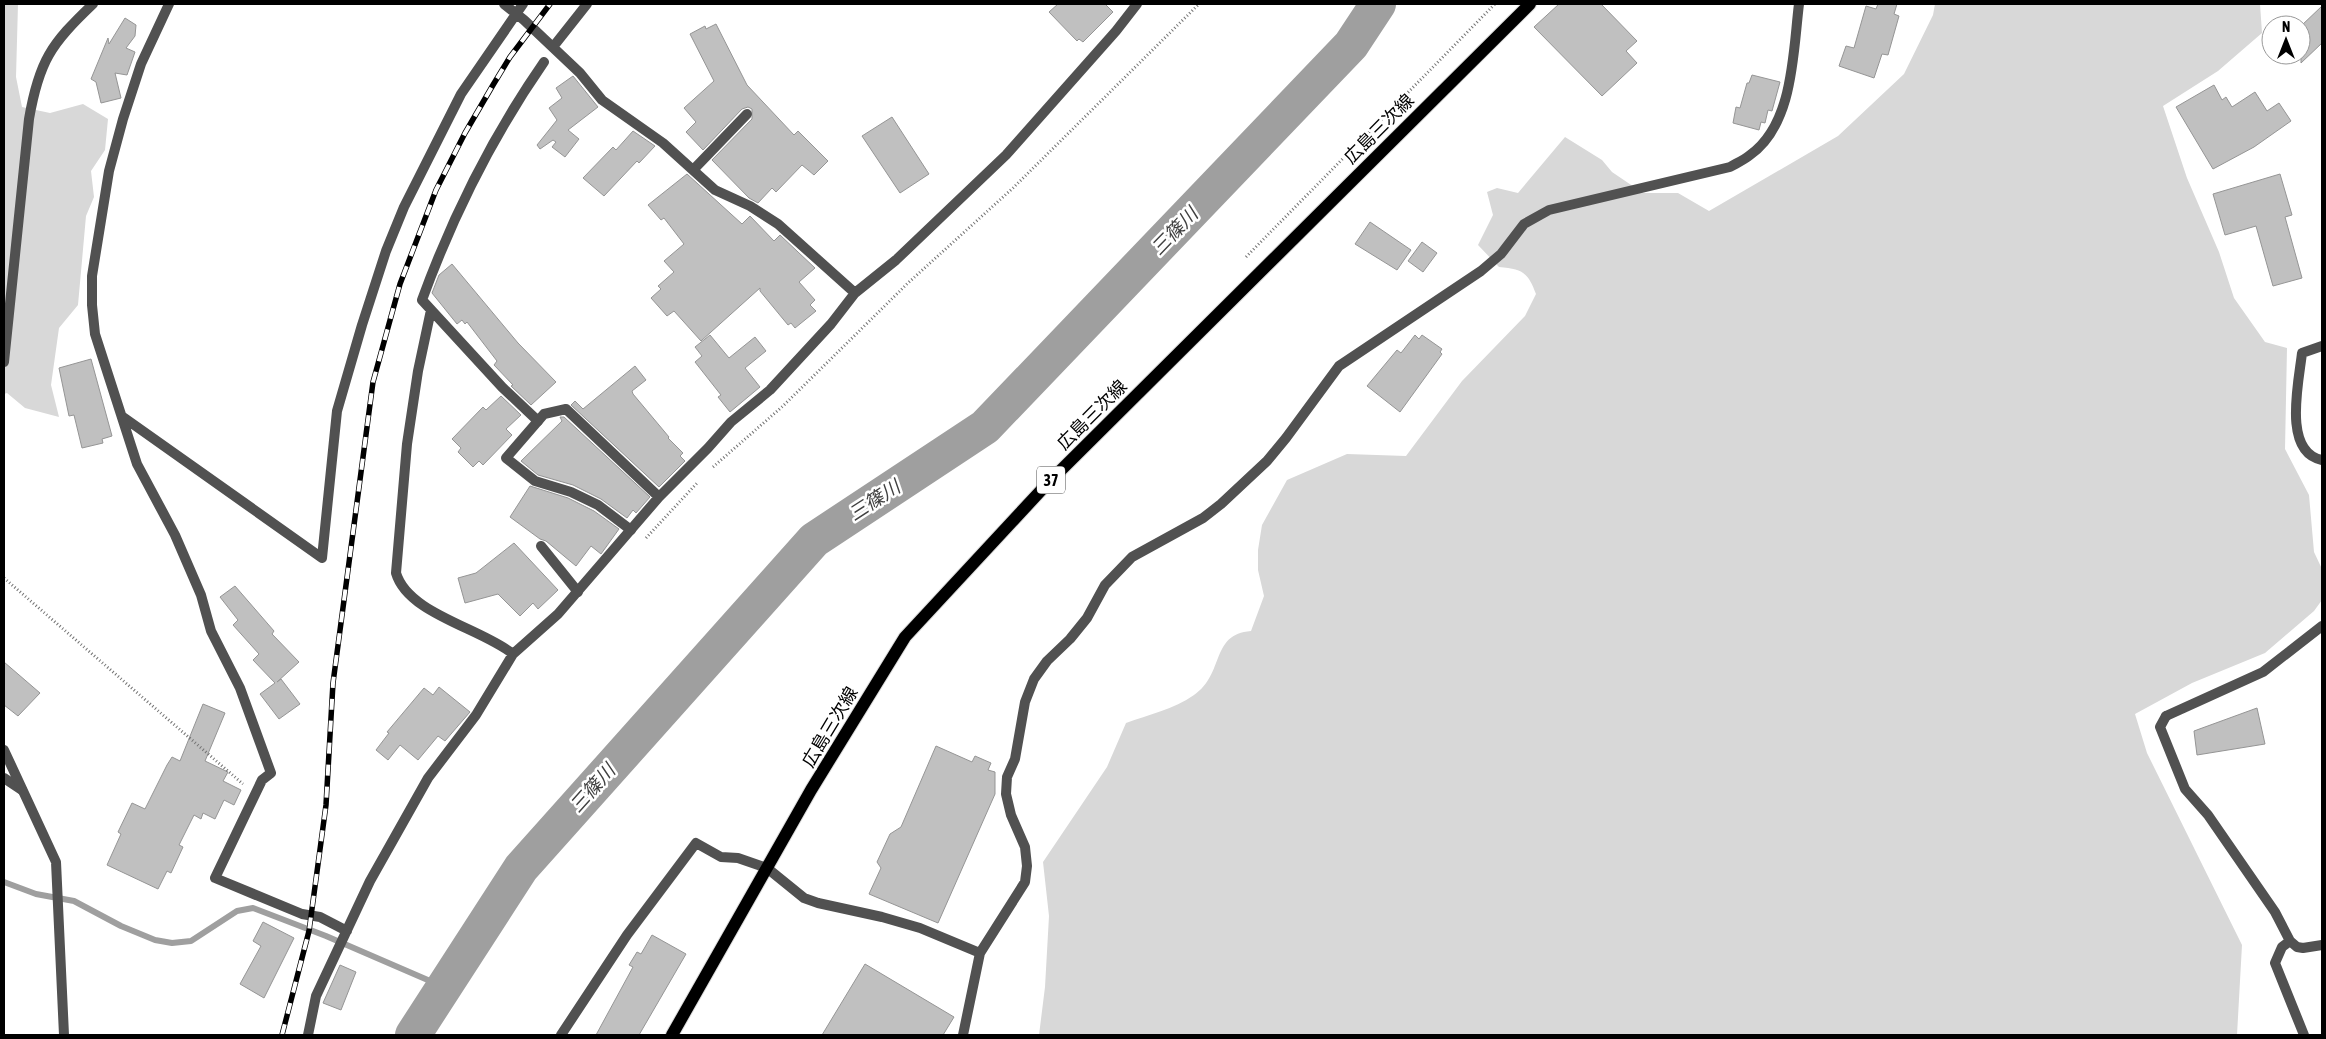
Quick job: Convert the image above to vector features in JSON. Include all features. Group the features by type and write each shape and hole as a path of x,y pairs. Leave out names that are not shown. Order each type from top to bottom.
{"main road":[{"name":"広島三次線","path":"672,1035 811,790 905,637 1047,484 1530,4"}],"street":[{"path":"4,362 29,119 34,89 39,72 54,44 93,4"},
{"path":"169,4 141,64 109,171 92,276 95,334 137,464 175,535 201,595 211,631 240,688 271,773 262,780 215,878 302,914 320,917 347,931"},
{"path":"504,4 580,73 602,100 663,143 715,190 750,206 778,224 855,293"},
{"path":"123,417 322,558 337,411 386,251 404,207 461,94 523,4"},
{"path":"553,47 587,4"},
{"path":"308,1035 316,996 370,881 428,778 476,715 513,654 541,630 578,592 659,497 731,422 770,390 830,324 855,293 896,260 1006,155 1116,31 1137,4"},
{"path":"963,1035 980,953 1025,882 1027,866 1025,847 1006,794 1007,777 1015,759 1025,702 1034,679 1047,661 1070,639 1087,618 1105,584 1132,557 1203,518 1266,461 1301,421 1339,366 1482,271 1501,254 1524,224 1535,216 1564,206 1730,167 1751,155 1764,142 1777,120 1790,87 1799,4"},
{"path":"538,421 422,300 461,203 497,134 544,62"},
{"path":"694,169 747,114"},
{"path":"431,310 418,371 407,444 396,573 399,583 433,612 499,643 513,654"},
{"path":"2322,346 2302,353 2295,419 2302,445 2317,459 2322,460"},
{"path":"631,530 598,505 571,492 535,481 506,458 544,414 566,409 659,497"},
{"path":"541,546 578,592"},
{"path":"2322,626 2263,672 2166,716 2160,727 2185,788 2208,815 2265,897 2290,941 2296,947 2303,948 2322,945"},
{"path":"4,750 56,862 64,1035"},
{"path":"4,778 22,790"},
{"path":"561,1035 626,935 696,843 721,857 738,858 767,868 804,898 920,928 980,953"},
{"path":"2290,941 2282,947 2275,963 2304,1035"}],"path":[{"path":"708,471 783,406 908,282 1013,188 1199,4"},
{"path":"1246,257 1495,4"},
{"path":"645,539 702,478"},
{"path":"4,578 255,794"}],"shaded area":[{"path":"4,4 18,4 16,77 22,107 50,113 83,104 108,119 105,150 91,171 94,197 86,216 78,305 59,328 51,385 59,417 25,408 7,393 4,394"},
{"path":"1935,4 2260,4 2261,34 2218,71 2163,106 2187,178 2219,252 2234,298 2265,342 2287,348 2285,449 2309,495 2314,552 2322,569 2322,600 2314,611 2265,653 2192,683 2135,714 2147,753 2242,945 2237,1035 1039,1035 1045,987 1049,916 1043,862 1107,767 1126,723 1169,708 1194,695 1210,677 1223,647 1229,639 1238,634 1251,631 1264,596 1258,570 1258,550 1262,525 1287,480 1347,454 1406,456 1462,381 1525,316 1536,294 1527,276 1513,269 1499,267 1478,245 1493,215 1487,192 1497,188 1518,193 1565,137 1602,160 1612,172 1643,193 1678,193 1709,211 1838,136 1904,74 1933,15"}],"building":[{"path":"1058,4 1105,4 1113,12 1083,42 1079,39 1077,41 1049,12"},
{"path":"1559,4 1601,4 1637,41 1626,51 1637,63 1602,96 1534,27"},
{"path":"1878,4 1897,4 1894,14 1899,16 1888,55 1882,54 1874,78 1839,66 1846,46 1854,48 1866,6 1876,9"},
{"path":"2322,6 2322,43 2311,53 2311,16"},
{"path":"125,18 136,25 135,36 126,48 135,52 127,75 115,73 121,98 101,103 96,82 91,79 108,38 109,44"},
{"path":"716,24 747,85 794,135 798,131 828,161 814,175 802,165 776,192 772,188 758,203 749,198 712,160 752,119 752,109 748,107 742,109 703,150 686,132 696,122 684,108 714,81 690,34 705,26 706,29"},
{"path":"1752,75 1780,82 1772,111 1768,110 1765,123 1761,122 1759,130 1733,123 1736,107 1740,108 1747,83 1749,83"},
{"path":"573,76 598,107 568,130 579,139 565,157 552,147 556,142 553,140 540,149 537,145 557,120 549,108 562,98 556,88"},
{"path":"2214,85 2222,100 2226,97 2232,107 2255,92 2267,111 2279,103 2291,121 2254,147 2213,169 2176,107"},
{"path":"892,117 929,174 900,193 862,136"},
{"path":"633,131 655,146 639,163 637,161 604,196 583,178 613,147 616,150"},
{"path":"687,174 742,224 750,216 774,241 780,235 815,268 799,282 815,300 810,305 816,311 795,328 791,323 788,325 760,291 760,288 701,341 674,311 667,316 651,298 661,289 658,286 674,272 664,261 684,244 664,218 661,220 648,205"},
{"path":"2280,174 2292,215 2285,217 2302,278 2273,286 2256,226 2225,235 2213,194"},
{"path":"1370,222 1411,250 1397,270 1355,244"},
{"path":"1422,242 1437,253 1423,272 1408,261"},
{"path":"452,264 518,343 556,382 531,405 511,386 513,385 494,365 497,361 467,322 465,324 462,320 457,324 432,293 439,275"},
{"path":"710,335 729,358 755,337 766,351 745,368 760,387 730,412 718,397 721,395 695,362 702,356 695,347"},
{"path":"1415,335 1419,339 1422,335 1442,349 1440,352 1442,354 1400,412 1367,386 1397,350 1401,353"},
{"path":"91,359 112,436 102,439 103,443 82,448 74,415 69,416 59,368"},
{"path":"635,366 646,380 632,391 633,394 668,438 683,453 680,456 685,461 659,487 571,405 575,401 583,409"},
{"path":"501,396 521,415 506,429 512,435 483,465 479,461 473,467 458,452 461,448 452,439 483,407 486,410"},
{"path":"560,417 564,417 650,497 636,513 633,510 627,518 601,499 573,485 538,475 521,461 562,421"},
{"path":"530,486 568,498 594,511 619,529 601,554 591,546 576,566 546,541 540,539 510,517"},
{"path":"514,543 558,590 538,609 533,603 520,616 498,594 465,603 458,578 476,573"},
{"path":"235,586 274,631 272,634 299,662 277,682 281,679 300,704 279,719 260,694 275,683 253,660 259,654 233,625 238,620 220,597"},
{"path":"4,662 40,693 18,716 4,705"},
{"path":"439,687 470,712 445,741 438,736 418,760 400,745 388,760 376,750 389,733 387,732 424,688 433,695"},
{"path":"203,704 225,713 205,761 228,772 223,781 241,790 234,805 224,800 215,819 203,813 201,819 194,815 179,845 183,847 171,873 167,871 158,889 107,865 121,834 118,832 132,803 145,809 172,757 180,761"},
{"path":"2257,708 2265,744 2197,755 2194,731"},
{"path":"936,746 972,762 975,756 991,763 988,770 995,772 995,794 938,923 869,894 881,868 877,862 890,834 901,827"},
{"path":"263,922 294,938 264,998 240,984 261,946 253,941"},
{"path":"652,935 686,954 639,1035 596,1035 633,967 629,965 637,952 641,954"},
{"path":"865,964 954,1017 943,1035 822,1035"},
{"path":"340,965 356,972 341,1010 323,1003"}],"waterway":[{"name":"三篠川","path":"413,1035 521,868 814,540 985,427 1351,45 1378,4"},
{"path":"4,882 36,894 74,901 121,926 155,940 172,943 191,941 237,911 253,908 326,936 444,987"}],"railway":[{"path":"282,1035 309,931 326,805 333,683 373,382 400,284 436,190 465,133 510,57 550,4"}]}
